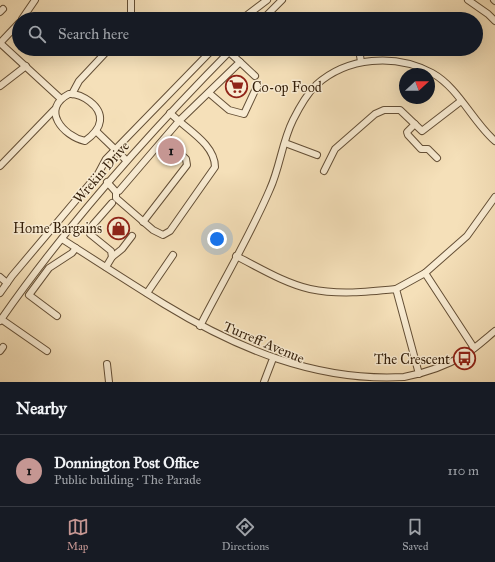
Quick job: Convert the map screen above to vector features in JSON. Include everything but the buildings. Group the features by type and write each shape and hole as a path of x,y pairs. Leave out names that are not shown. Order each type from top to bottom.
{"street":[{"path":"27,12 35,0"},
{"path":"131,0 131,12"},
{"path":"251,12 267,0"},
{"path":"270,12 282,0"},
{"path":"468,0 488,14 495,21"},
{"path":"12,30 0,43 12,54"},
{"path":"15,56 61,99"},
{"path":"0,166 54,110 61,99 72,94 79,81 102,56"},
{"name":"Wrekin Drive","path":"0,293 98,174 106,159 206,56"},
{"name":"Wrekin Drive","path":"1,320 31,277 107,182 170,113 225,56"},
{"path":"236,56 255,76"},
{"path":"361,56 362,62"},
{"path":"200,326 270,189 287,133 296,114 303,101 316,86 331,74 362,62 381,60 417,66 433,73 448,85 486,133 495,141"},
{"path":"116,192 119,191 179,121 240,62"},
{"path":"0,86 26,66"},
{"path":"209,93 230,110 244,114 258,84"},
{"path":"54,110 57,120 76,139 85,141 96,131 100,121 95,108 85,97 72,94"},
{"path":"324,171 334,149 375,114 384,110 400,110 422,131 461,101"},
{"path":"107,182 116,192 116,198 143,222 159,234 167,234 215,167 215,160 211,151 170,113"},
{"path":"415,124 407,132 408,135 421,149 428,149 436,158"},
{"path":"96,131 126,160"},
{"path":"143,222 187,165 186,159 164,139"},
{"path":"285,143 318,155"},
{"path":"236,256 278,278 310,288 358,293 396,289 425,273 467,236 495,196"},
{"path":"112,202 91,227 90,234 111,251 112,257"},
{"path":"106,267 112,257 122,249 132,236"},
{"name":"Turreff Avenue","path":"62,238 200,326 234,344 272,361 301,371 330,378 387,381 419,374 445,364 474,348 495,331"},
{"path":"57,316 29,296 49,268 72,253 76,248"},
{"path":"147,293 174,255"},
{"path":"425,273 474,348"},
{"path":"0,277 7,283"},
{"path":"396,289 419,374"},
{"path":"1,320 47,351"},
{"path":"264,382 272,361"},
{"path":"106,364 109,382"}],"place":[{"name":"Co-op Food","path":"236,87"},
{"name":"Donnington Post Office","path":"171,151"},
{"name":"Home Bargains","path":"118,228"},
{"name":"The Crescent","path":"465,359"}]}
